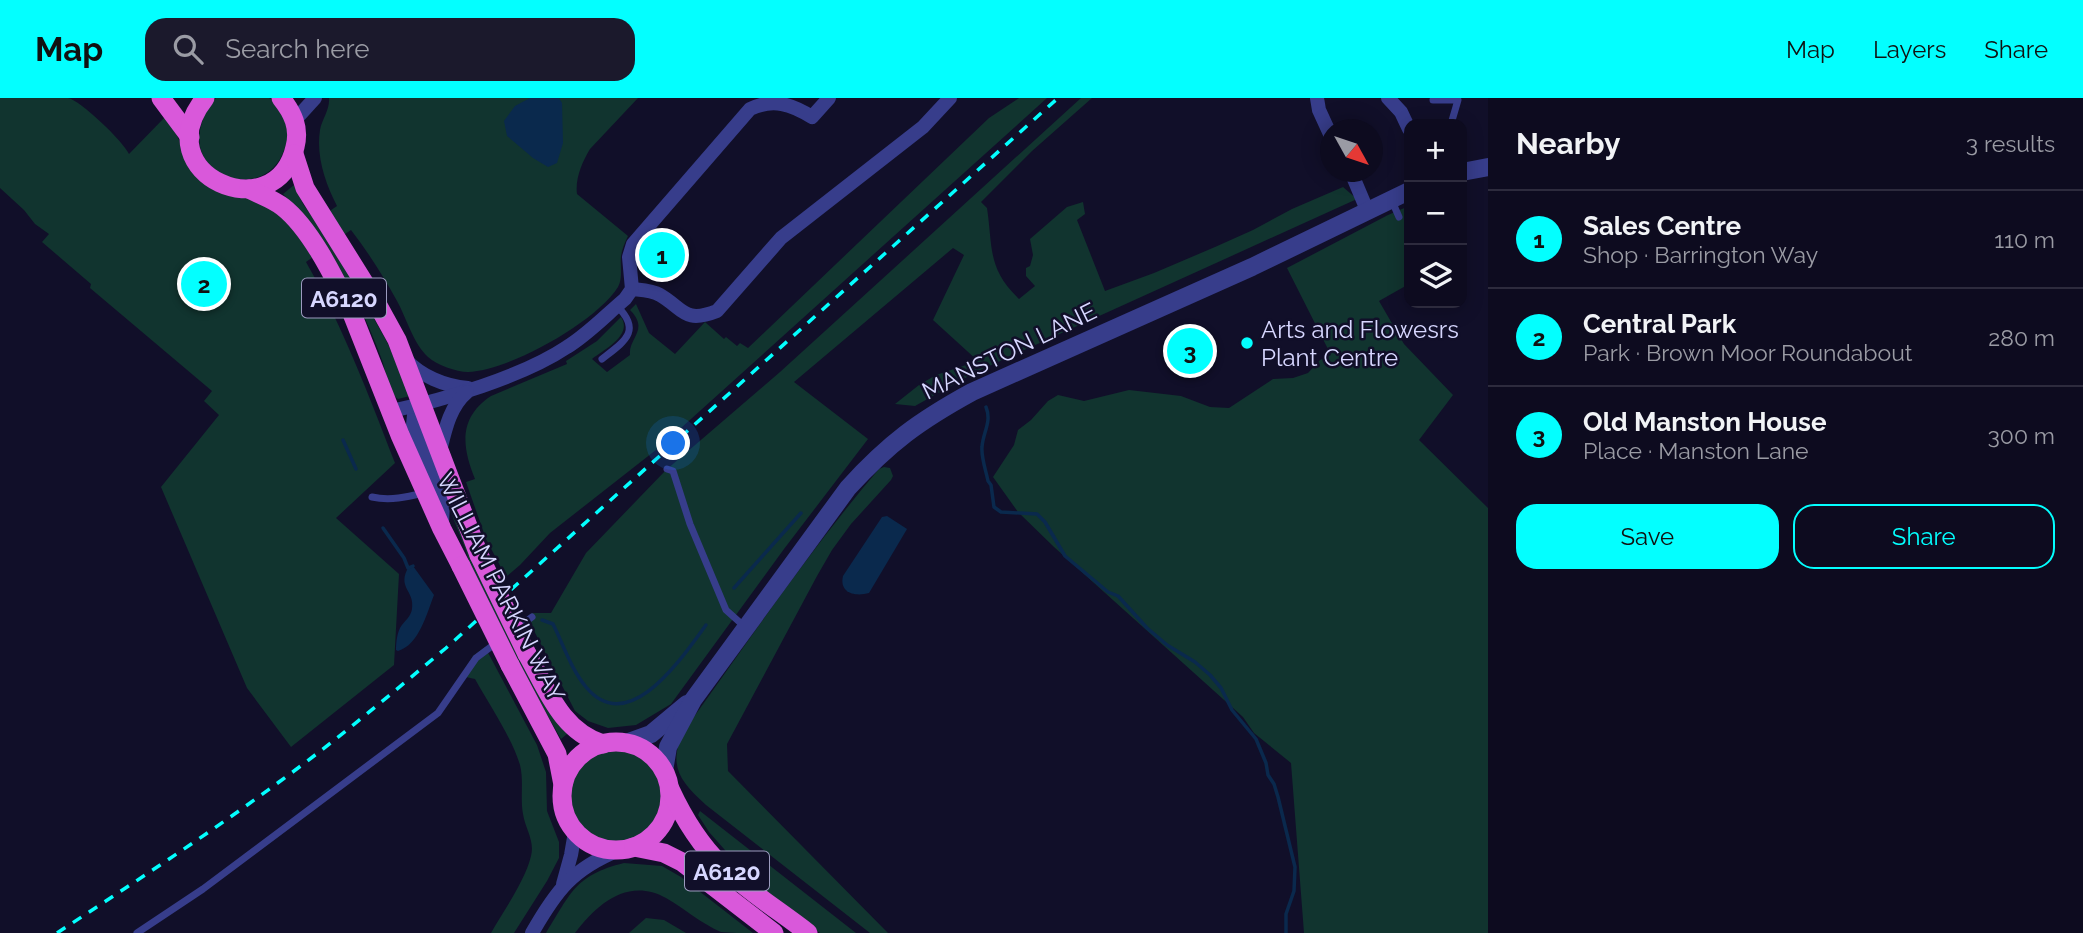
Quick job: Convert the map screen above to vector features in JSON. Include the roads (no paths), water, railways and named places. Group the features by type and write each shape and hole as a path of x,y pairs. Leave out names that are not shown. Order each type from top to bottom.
{"highway":[{"path":"161,98 190,137"},
{"path":"190,137 191,122 205,98"},
{"path":"281,98 295,120"},
{"name":"WILLIAM PARKIN WAY","path":"295,120 297,141 294,154 304,188 375,300 397,340 419,405 479,555 527,654 567,723 588,740 603,744"},
{"name":"WILLIAM PARKIN WAY","path":"190,137 192,152 198,165 208,176 234,189 249,189 282,206 300,225 322,258 351,311 442,529 557,754 563,785"},
{"path":"249,189 263,186 276,178 287,167 294,154"},
{"path":"626,743 641,749 654,758 666,780 668,809 665,820 649,839 626,849 603,849 587,842 575,832 566,818 562,802 563,785 568,771 577,759 603,744 626,743"},
{"name":"A6120","path":"666,780 689,825 716,860 808,933"},
{"name":"A6120","path":"626,849 664,853 682,862 774,933"}],"street":[{"path":"295,120 315,98"},
{"path":"391,411 419,405 517,373 567,348 617,306 632,289 629,257 633,244 750,109 763,100 797,108 812,117 829,98"},
{"path":"632,289 660,295 680,311 692,316 704,316 717,311 781,238 923,127 950,98"},
{"path":"1317,98 1324,119"},
{"path":"1388,98 1404,119"},
{"path":"1467,171 1488,167"},
{"path":"1355,182 1367,210"},
{"name":"MANSTON LANE","path":"666,780 668,747 693,700 848,488 886,447 920,422 972,391 1252,267 1404,193"},
{"path":"404,358 413,367 440,382 471,389"},
{"name":"WILLIAM PARKIN WAY","path":"440,452 452,411 460,398 471,389"},
{"path":"419,405 413,425 443,501 442,529"},
{"name":"MANSTON LANE","path":"626,743 651,734 693,700"},
{"path":"532,933 563,884 575,832"},
{"path":"563,884 589,864 626,849"}],"lane":[{"path":"1433,100 1458,100 1452,119"},
{"path":"1391,199 1399,217"},
{"path":"602,359 628,335 630,325 627,316 617,306"},
{"path":"667,469 673,471 690,524 726,610 746,628"},
{"path":"372,497 404,498 425,492"},
{"path":"137,933 203,889 438,713 476,658 531,617"}],"water":[{"path":"530,98 559,98 562,103 563,143 557,163 548,167 507,136 504,121 515,106"},
{"path":"887,516 907,529 869,593 849,592 843,586 843,576 882,517"},
{"path":"409,566 413,566 434,595 417,635 405,648 398,651 396,647 399,630 412,609 411,597 404,579"}],"waterway":[{"path":"986,407 988,422 982,451 994,507 1001,512 1037,514 1045,522 1065,556 1108,592 1118,596 1147,628 1167,645 1210,675 1221,688 1232,710 1256,739 1278,797 1295,867 1294,891 1286,914 1286,933"},
{"path":"343,440 356,469"},
{"path":"734,588 801,513"},
{"path":"383,528 408,568 413,566"},
{"path":"542,620 553,624 586,687 603,701 620,704 637,698 654,687 684,655 706,625"}],"railway":[{"path":"57,933 252,802 322,750 446,648 1058,98"}],"place":[{"name":"Sales Centre","path":"662,255"},
{"name":"Central Park","path":"204,284"},
{"name":"Arts and Flowesrs Plant Centre","path":"1247,343"},
{"name":"Old Manston House","path":"1190,351"}]}
